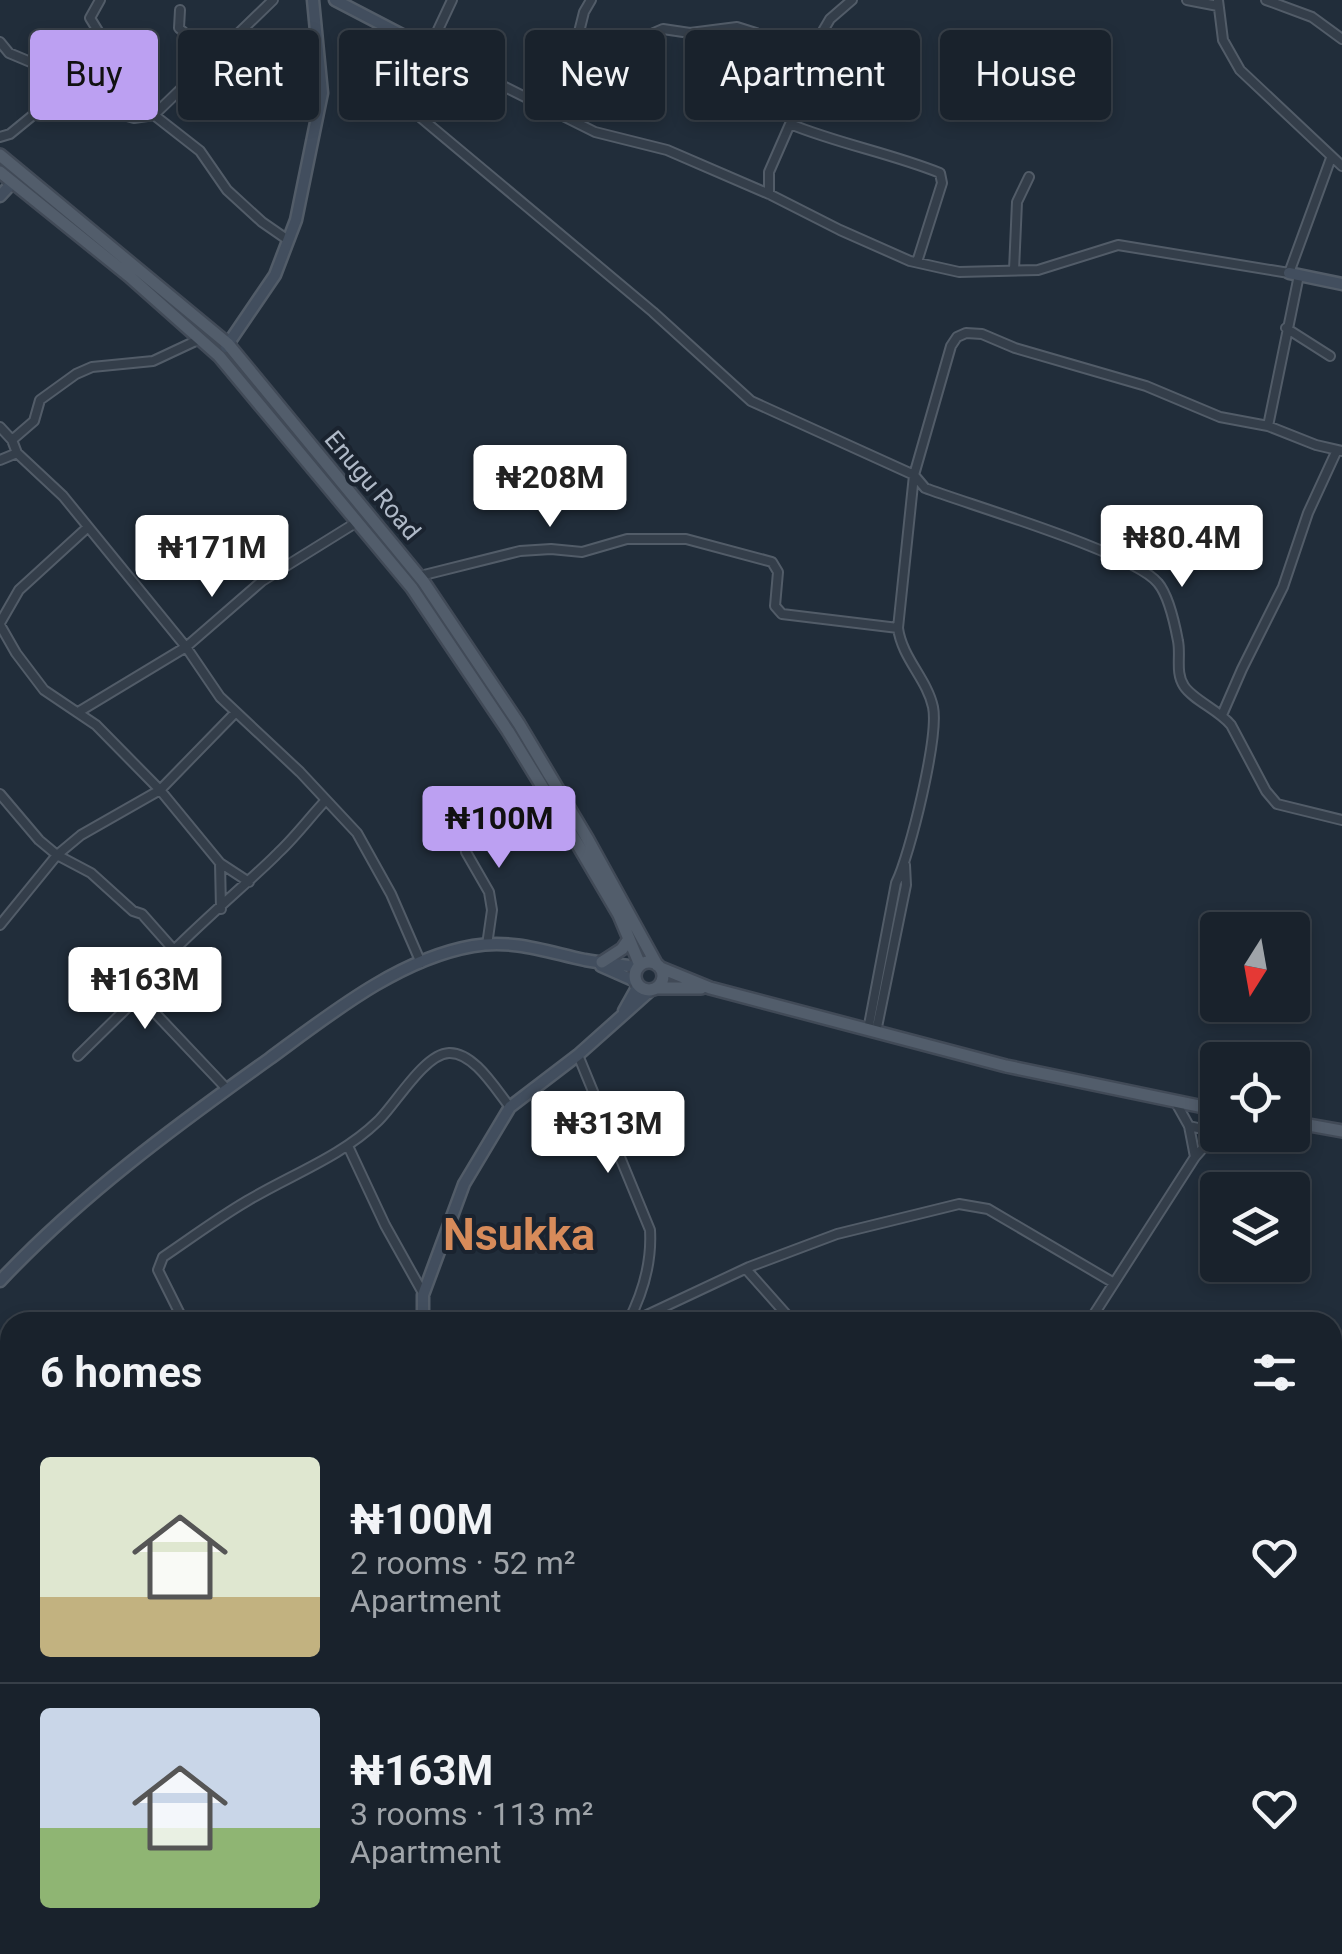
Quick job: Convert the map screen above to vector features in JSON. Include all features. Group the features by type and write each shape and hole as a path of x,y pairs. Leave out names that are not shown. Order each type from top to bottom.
{"main road":[{"name":"Enugu Road","path":"0,155 228,344 420,576 519,724 659,966"},
{"path":"0,172 219,356 412,588 508,731 578,845 629,938 646,986"},
{"path":"602,962 622,949 629,938"},
{"path":"639,966 649,962 710,988 1006,1066 1198,1106"},
{"path":"646,986 663,979 659,966"},
{"path":"646,986 710,988"},
{"path":"1310,1125 1342,1131"}],"street":[{"path":"97,30 90,18 100,0"},
{"path":"240,30 273,0"},
{"path":"313,0 316,30"},
{"path":"335,0 394,30"},
{"path":"438,30 452,0"},
{"path":"580,30 591,0"},
{"path":"824,30 830,19 852,0"},
{"path":"1186,0 1218,3 1223,40 1240,70 1342,166"},
{"path":"1266,0 1312,17 1342,39"},
{"path":"180,10 181,30"},
{"path":"717,30 748,30"},
{"path":"0,42 9,53 30,64"},
{"path":"0,63 9,53"},
{"path":"319,63 319,110"},
{"path":"158,111 178,91"},
{"path":"0,137 30,118"},
{"path":"158,118 200,152 227,190 288,240"},
{"path":"219,356 275,275 310,162 317,120"},
{"path":"424,120 653,312 751,401 914,475 925,488 1144,571 1160,585 1165,599 1179,644 1177,659 1184,686 1222,715 1266,790 1278,804 1342,820"},
{"path":"571,120 595,132 666,150 916,262 959,272 1038,270 1118,245 1342,284"},
{"path":"768,194 769,172 791,120"},
{"path":"790,124 893,154 940,173 942,183 916,262"},
{"path":"1268,426 1294,274 1331,158"},
{"path":"748,185 769,172"},
{"path":"1014,270 1017,202 1029,177"},
{"path":"0,196 13,182"},
{"path":"1286,328 1330,356"},
{"path":"872,1030 906,885 905,865 923,793 934,710 904,650 898,628 911,492 951,346 957,337 966,332 982,334 1015,348 1146,386 1220,417 1268,426 1316,446 1340,450 1308,513 1283,588 1222,715"},
{"path":"12,440 34,421 40,400 76,374 92,367 154,361 200,339"},
{"path":"0,427 17,453 63,496 186,647 220,697 357,833 391,894 421,963"},
{"path":"0,460 17,453"},
{"path":"911,492 925,488"},
{"path":"80,712 186,647 279,569 357,522"},
{"path":"88,527 19,590 0,624 44,690 96,724 160,790 220,864 249,882"},
{"path":"168,528 232,564 279,569"},
{"path":"420,576 520,552 582,552 627,539 686,539 772,562 778,572 776,606 782,614 898,628"},
{"path":"0,926 57,855 81,835 160,790 236,712"},
{"path":"0,794 39,840 57,855 91,873 133,911 142,914 174,950"},
{"path":"78,1056 139,996 140,986 174,950 249,882 326,800"},
{"path":"454,809 463,824 466,852 489,892 492,910 487,944"},
{"path":"220,864 221,909"},
{"path":"0,1281 44,1234 174,1126 377,986 421,963 452,950 522,944 586,960 639,966"},
{"path":"423,1312 424,1294 464,1184 510,1108 624,1014 646,986 586,960"},
{"path":"139,996 180,1043 228,1088"},
{"path":"179,1312 158,1270 163,1257 246,1202 348,1146 380,1120 427,1064 442,1054 465,1057 510,1108"},
{"path":"578,1055 650,1230 651,1252 634,1312"},
{"path":"1175,1101 1189,1126 1195,1157"},
{"path":"1189,1126 1198,1106"},
{"path":"1189,1126 1200,1128"},
{"path":"348,1146 385,1225 424,1294"},
{"path":"1095,1312 1200,1151"},
{"path":"642,1293 654,1312 746,1269 837,1234 959,1204 988,1209 1114,1283"},
{"path":"746,1269 784,1312"}],"district":[{"name":"Nsukka","path":"519,1234"}]}
